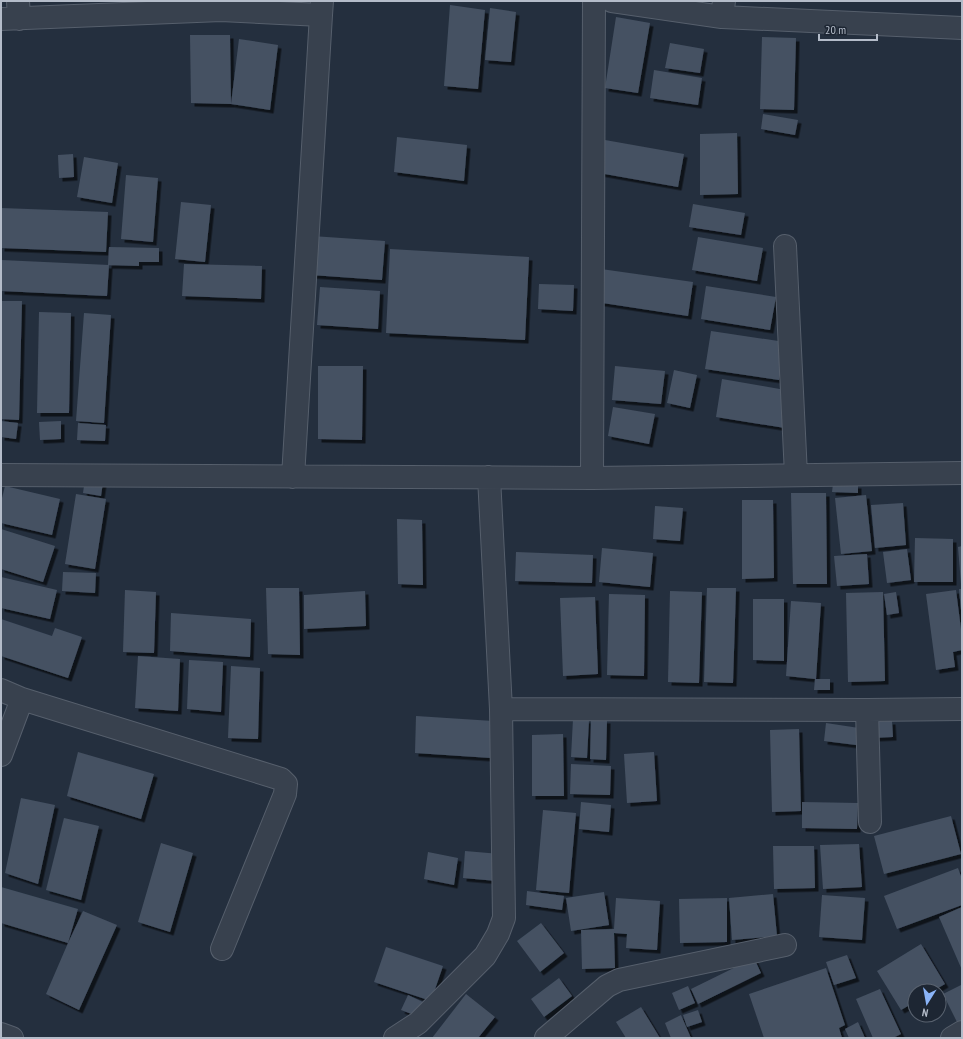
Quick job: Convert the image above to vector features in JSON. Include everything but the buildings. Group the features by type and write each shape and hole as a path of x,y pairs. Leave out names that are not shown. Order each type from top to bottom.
{"street":[{"path":"592,478 594,1"},
{"path":"612,1 962,28"},
{"path":"13,13 220,6 322,8 292,477"},
{"path":"785,246 796,475"},
{"path":"1,475 592,478 962,473"},
{"path":"395,1038 418,1023 485,956 498,934 504,918 501,709 489,477"},
{"path":"1,690 22,699 281,779 286,784 285,794 222,949"},
{"path":"1,755 22,699"},
{"path":"501,709 962,709"},
{"path":"867,710 870,822"},
{"path":"546,1038 607,986 619,980 785,945"},
{"path":"952,1038 962,1032"},
{"path":"1,1034 12,1038"}]}
